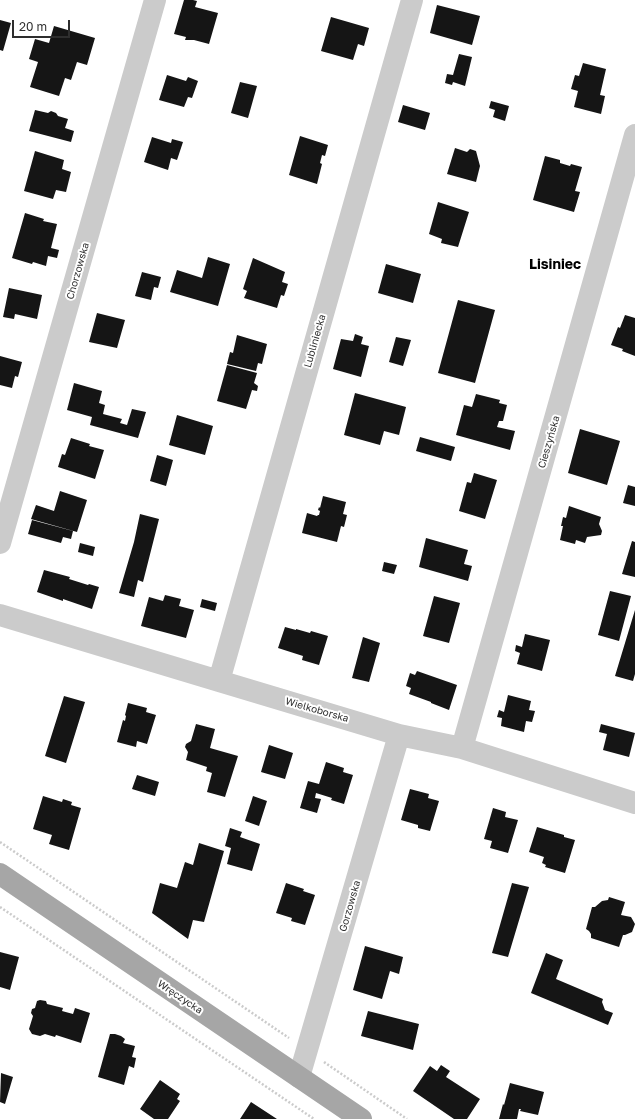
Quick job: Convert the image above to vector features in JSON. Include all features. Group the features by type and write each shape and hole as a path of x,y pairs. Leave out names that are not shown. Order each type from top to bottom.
{"main road":[{"name":"Wręczycka","path":"0,874 361,1119"}],"street":[{"name":"Chorzowska","path":"0,543 155,0"},
{"name":"Lubliniecka","path":"219,681 412,0"},
{"name":"Cieszyńska","path":"462,748 635,135"},
{"name":"Wielkoborska","path":"0,614 399,735 462,748 635,803"},
{"name":"Gorzowska","path":"300,1077 399,735"}],"path":[{"path":"0,842 291,1040"},
{"path":"0,907 314,1119"},
{"path":"324,1062 407,1119"}],"building":[{"path":"184,0 197,1 195,7 218,13 209,44 194,40 185,40 186,37 174,34"},
{"path":"437,5 480,16 472,45 430,33"},
{"path":"331,17 369,28 364,46 358,44 353,60 321,51"},
{"path":"0,20 11,23 3,51 0,50"},
{"path":"54,26 95,38 87,65 77,62 71,80 65,78 59,96 30,87 38,62 29,59 35,39 49,43"},
{"path":"459,54 472,57 465,86 453,82 452,85 445,83 447,74 453,75"},
{"path":"583,63 606,69 600,95 605,96 601,114 574,107 578,91 571,89 575,75 579,76"},
{"path":"167,75 186,81 188,77 198,81 192,98 188,97 184,107 159,100"},
{"path":"240,82 257,86 248,118 231,113"},
{"path":"491,101 509,106 505,121 493,117 495,110 489,108"},
{"path":"403,105 430,113 425,130 398,122"},
{"path":"35,110 48,113 51,111 56,113 58,116 68,119 65,128 74,131 71,142 29,131"},
{"path":"300,136 328,145 325,156 322,155 320,163 322,164 317,184 289,175"},
{"path":"152,137 171,143 172,139 183,142 177,160 171,158 168,170 144,162"},
{"path":"455,148 467,152 470,149 476,151 480,166 476,182 447,174"},
{"path":"35,151 64,160 62,169 71,172 66,192 56,190 53,199 24,191"},
{"path":"545,156 560,160 560,163 570,166 571,164 582,167 575,191 580,192 574,212 533,200"},
{"path":"438,202 469,212 458,247 441,243 442,239 429,234"},
{"path":"25,213 44,219 43,221 57,224 51,248 59,250 57,258 48,256 46,266 33,262 32,264 12,258"},
{"path":"208,257 230,264 218,306 170,292 177,270 202,278"},
{"path":"253,258 285,272 282,282 288,284 284,296 281,295 277,308 244,298 247,291 243,289"},
{"path":"386,264 421,274 413,303 378,293"},
{"path":"142,272 161,277 158,288 154,287 151,300 135,296"},
{"path":"9,288 42,295 37,319 15,314 14,319 3,317"},
{"path":"458,300 495,310 475,383 438,373"},
{"path":"97,313 125,320 117,348 89,342"},
{"path":"625,315 635,318 635,356 622,351 623,349 611,345 618,327 620,328"},
{"path":"355,334 363,337 361,344 369,346 361,377 333,369 341,339 353,341"},
{"path":"237,335 267,344 262,364 258,363 256,371 227,364 230,352 233,353"},
{"path":"396,337 411,340 403,366 389,362"},
{"path":"0,356 22,362 18,377 15,376 12,388 0,385"},
{"path":"227,365 257,373 254,383 258,386 257,391 252,390 246,409 217,401"},
{"path":"74,383 102,391 99,403 105,405 103,414 122,419 120,423 127,425 132,409 146,412 138,438 90,425 92,417 67,410"},
{"path":"355,393 406,407 399,435 384,431 380,445 344,435"},
{"path":"476,394 500,400 499,403 507,405 503,421 499,421 497,427 515,431 510,450 456,435 464,405 472,407"},
{"path":"177,415 213,426 205,455 169,445"},
{"path":"580,429 620,441 607,485 568,473"},
{"path":"420,437 455,447 451,461 416,451"},
{"path":"71,438 90,444 89,446 104,450 95,479 58,467 62,454 65,455"},
{"path":"157,455 173,460 166,486 150,481"},
{"path":"474,473 497,480 485,519 459,511 467,482 471,483"},
{"path":"628,485 635,487 635,506 623,503"},
{"path":"60,491 87,500 77,532 31,519 36,505 54,511"},
{"path":"323,496 346,502 343,514 347,515 344,527 341,526 337,542 302,533 307,513 317,516 319,515 320,511 318,510 319,507 320,508"},
{"path":"569,506 601,517 599,524 602,531 601,535 587,537 585,543 576,540 575,544 560,540 563,517 566,518"},
{"path":"140,514 159,519 143,582 138,580 134,597 119,593 134,542"},
{"path":"32,520 73,531 71,539 63,537 61,543 28,534"},
{"path":"426,538 468,550 464,564 472,566 468,581 419,567"},
{"path":"632,541 635,542 635,577 622,574"},
{"path":"80,543 95,547 93,556 78,552"},
{"path":"384,562 397,565 394,574 382,571"},
{"path":"44,570 70,577 69,579 88,585 99,587 92,609 37,592"},
{"path":"610,591 631,596 619,641 598,635"},
{"path":"165,595 181,599 179,606 194,610 186,638 141,626 149,597 163,601"},
{"path":"434,596 460,603 449,643 423,636"},
{"path":"202,599 217,603 215,611 200,607"},
{"path":"635,610 635,674 633,681 615,676"},
{"path":"285,627 310,633 311,631 328,636 319,665 302,660 303,656 278,648"},
{"path":"525,634 550,640 542,671 517,664 520,653 515,651 516,645 522,647"},
{"path":"363,637 380,643 369,682 352,678"},
{"path":"417,671 457,685 449,710 409,694 411,688 406,686 410,673 415,675"},
{"path":"508,695 531,701 529,710 535,711 532,722 526,721 524,732 501,726 502,718 497,717 499,710 504,712"},
{"path":"64,696 85,702 66,763 45,756"},
{"path":"128,703 147,708 146,712 156,715 147,744 137,741 136,747 117,742 123,720 125,721"},
{"path":"196,724 215,729 210,748 238,756 225,797 207,792 212,773 206,771 207,767 186,760 188,752 185,747 186,744 191,741"},
{"path":"601,724 635,733 629,757 603,750 607,734 599,732"},
{"path":"269,745 293,753 285,779 261,772"},
{"path":"326,762 344,768 343,772 353,775 344,804 316,793 315,798 321,799 317,813 300,808 308,781 319,784"},
{"path":"137,775 159,782 155,796 132,789"},
{"path":"410,789 429,794 428,798 439,801 430,831 418,828 418,825 401,820"},
{"path":"43,796 62,802 63,799 72,802 71,805 81,808 69,850 49,844 52,835 33,829"},
{"path":"253,796 267,801 259,826 245,821"},
{"path":"493,808 506,812 505,817 518,820 508,853 490,848 492,841 484,839"},
{"path":"537,827 575,840 565,873 545,867 546,865 542,863 544,857 529,852"},
{"path":"230,828 242,832 240,837 260,844 252,871 227,864 231,848 225,846"},
{"path":"199,843 224,851 204,922 193,920 188,939 152,913 160,883 177,888 185,862 193,865"},
{"path":"286,883 304,889 303,891 315,895 305,925 291,921 292,918 276,913"},
{"path":"512,883 529,887 508,957 492,953"},
{"path":"609,897 625,902 621,915 631,917 635,924 632,932 623,935 619,947 591,938 591,934 586,929 592,907 595,907 602,901 608,900"},
{"path":"365,946 403,957 399,974 390,971 382,999 353,990"},
{"path":"0,952 19,957 10,990 0,987"},
{"path":"546,953 563,960 556,979 603,999 602,1002 605,1010 613,1013 608,1025 531,993"},
{"path":"37,1001 46,1001 47,1004 63,1008 62,1011 73,1014 75,1008 90,1013 81,1043 56,1035 55,1037 45,1034 40,1036 32,1034 29,1029 33,1016 31,1013 32,1009 35,1008"},
{"path":"368,1011 419,1024 413,1050 361,1036"},
{"path":"110,1034 121,1036 125,1039 123,1043 135,1046 132,1057 136,1058 134,1068 129,1066 124,1085 98,1077"},
{"path":"441,1065 450,1071 446,1077 480,1099 467,1119 454,1119 413,1091 430,1066 437,1071"},
{"path":"1,1073 13,1077 5,1104 0,1102"},
{"path":"160,1080 180,1094 177,1099 180,1101 168,1119 154,1119 140,1109"},
{"path":"510,1083 544,1092 538,1115 520,1111 521,1109 519,1109 517,1119 499,1119"},
{"path":"251,1102 277,1119 240,1119"}],"district":[{"name":"Lisiniec","path":"555,265"}]}
